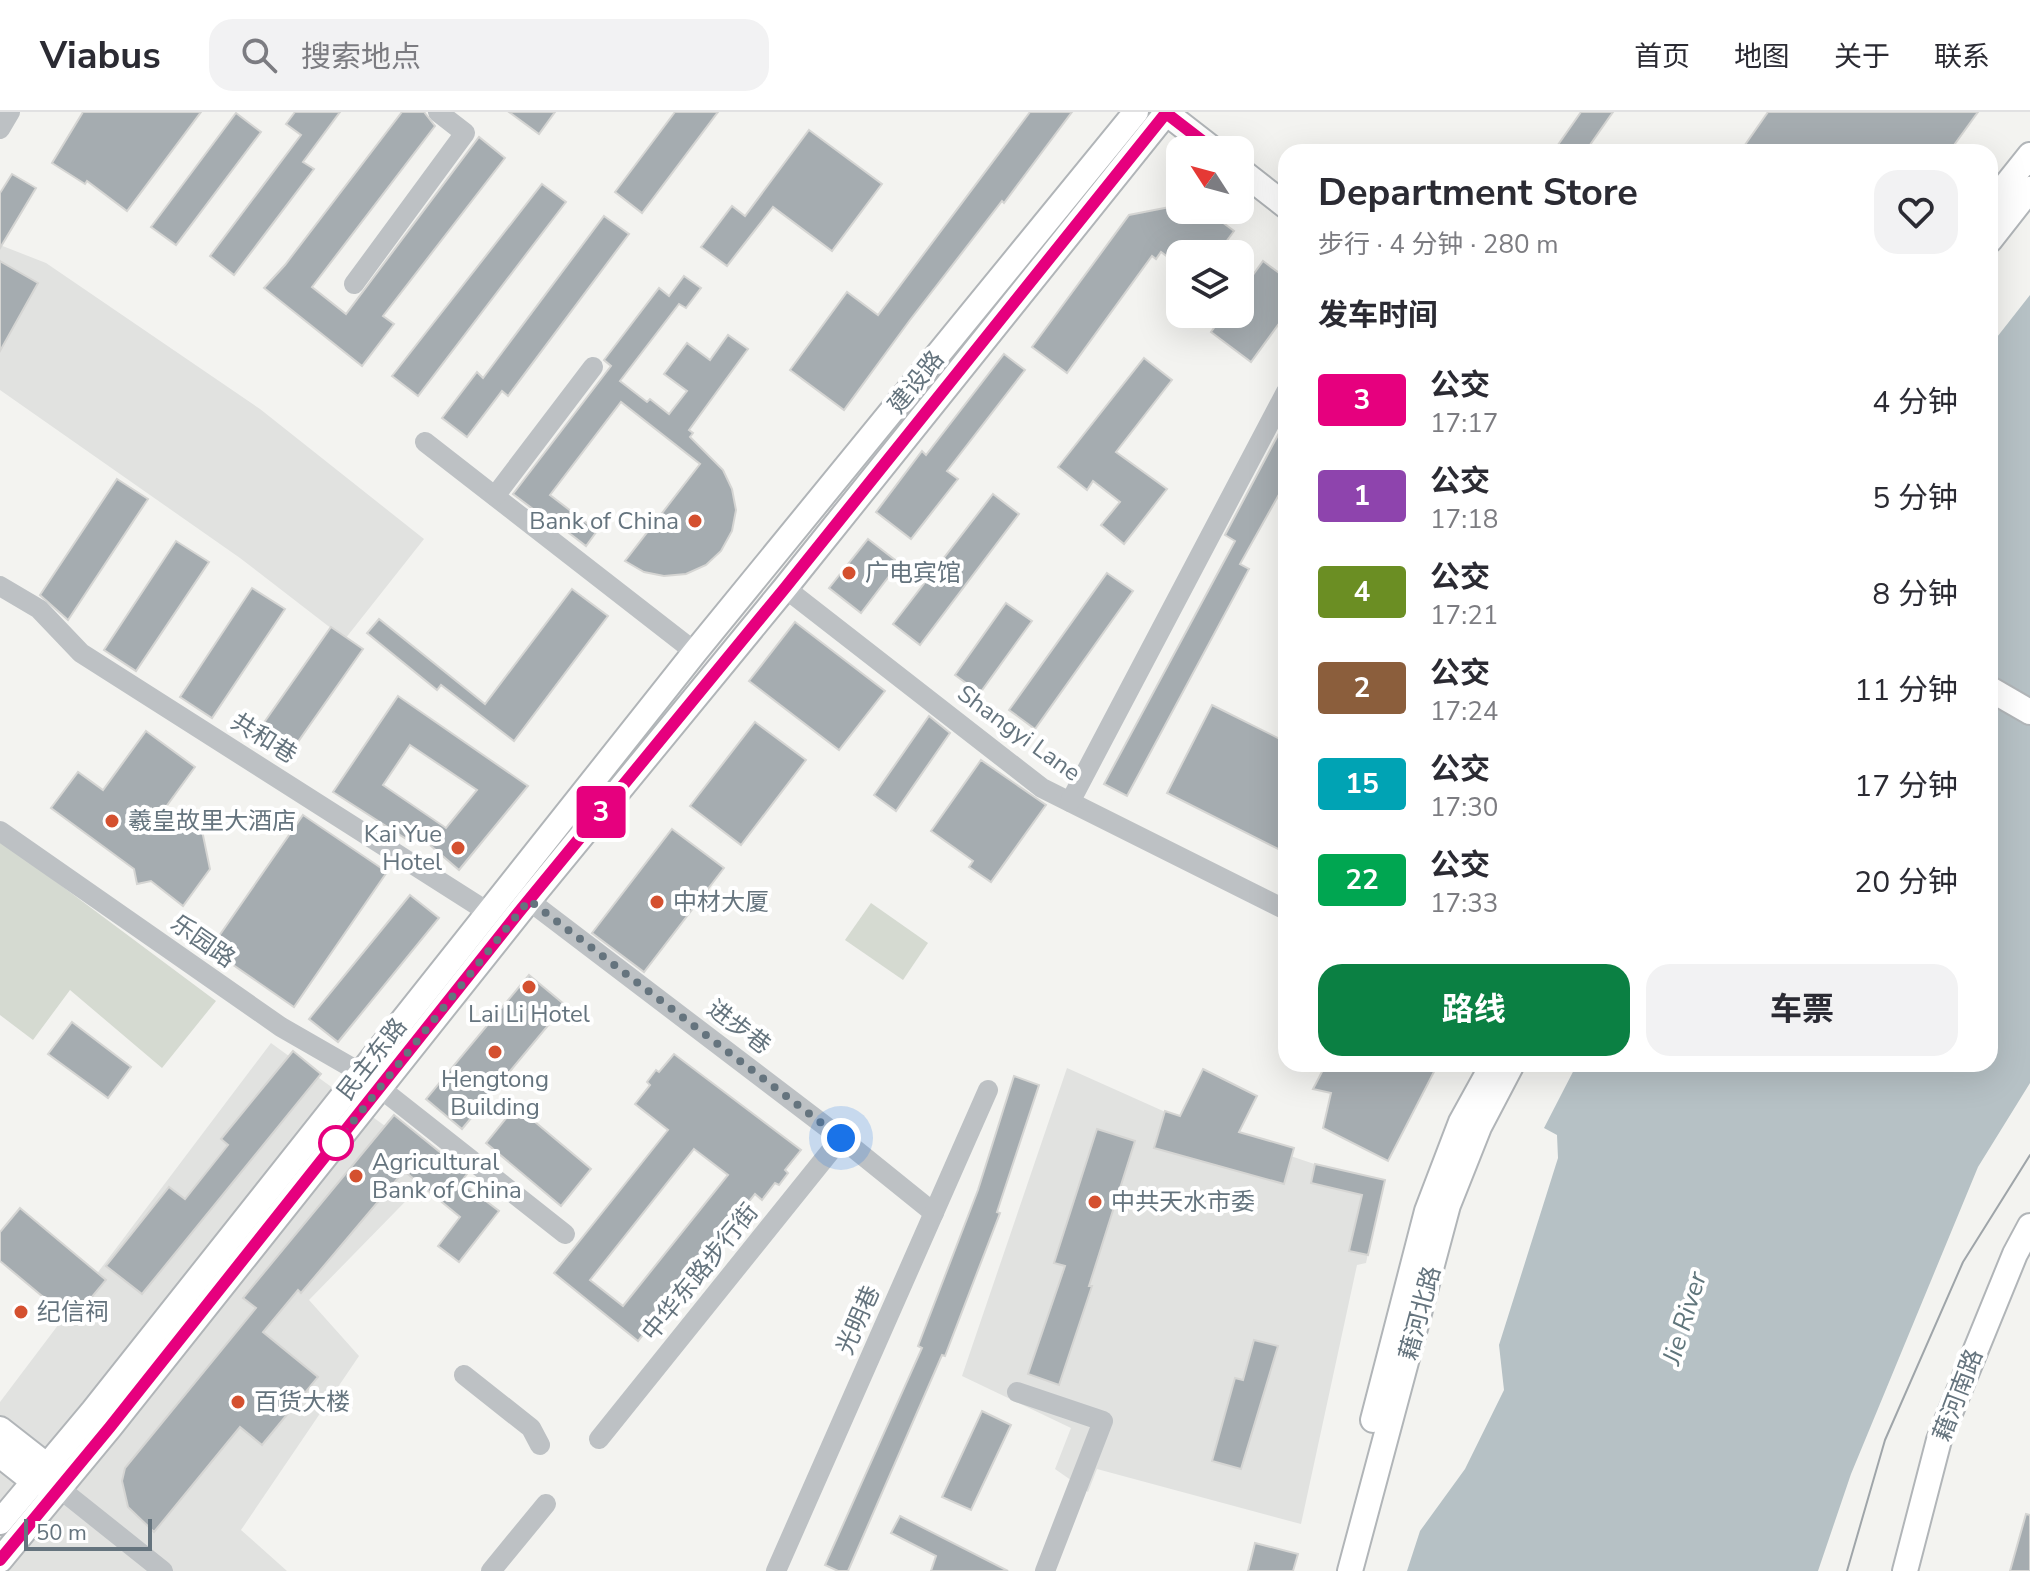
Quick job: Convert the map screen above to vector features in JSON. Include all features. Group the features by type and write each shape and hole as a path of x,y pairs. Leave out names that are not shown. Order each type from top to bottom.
{"main road":[{"name":"建设路","path":"695,652 1136,112"},
{"name":"民主东路","path":"0,1560 110,1427 370,1081 519,893 785,588 1166,112"},
{"path":"1166,112 1196,136"},
{"path":"1998,195 2030,155"},
{"path":"1254,181 1278,200"},
{"path":"1998,230 2030,189"},
{"name":"民主东路","path":"519,893 695,652"},
{"path":"1998,694 2030,712"},
{"name":"藉河北路","path":"1333,1571 1427,1211 1461,1122 1489,1072"},
{"name":"藉河北路","path":"1350,1571 1448,1205 1479,1127 1508,1072"},
{"name":"民主东路","path":"0,1522 370,1081"},
{"name":"藉河南路","path":"1905,1571 1939,1440 2015,1254 2030,1226"},
{"path":"0,1429 40,1473 59,1488"},
{"path":"0,1455 40,1473"}],"street":[{"path":"0,129 10,112"},
{"path":"354,284 465,133 438,112"},
{"path":"495,496 593,367"},
{"path":"1070,802 1278,407"},
{"path":"425,442 695,652"},
{"name":"共和巷","path":"0,586 39,609 81,653 499,918"},
{"name":"Shangyi Lane","path":"785,588 1042,788 1278,906"},
{"name":"乐园路","path":"0,831 281,1027 370,1081 565,1234"},
{"name":"进步巷","path":"519,893 841,1138 934,1213"},
{"name":"光明巷","path":"776,1571 988,1090"},
{"name":"中华东路步行街","path":"599,1439 841,1138"},
{"path":"464,1375 531,1428 540,1445"},
{"path":"1017,1392 1103,1421 1045,1571"},
{"path":"59,1488 163,1571"},
{"path":"491,1571 546,1504"}],"shaded area":[{"path":"0,245 46,263 260,409 424,539 345,639 240,558 0,390"},
{"path":"0,840 216,1001 162,1068 70,990 33,1040 0,1015"},
{"path":"871,903 928,943 903,980 845,940"},
{"path":"271,1043 440,1166 309,1300 359,1356 241,1530 287,1571 0,1571 0,1402"},
{"path":"1067,1068 1181,1119 1382,1187 1366,1263 1357,1265 1301,1524 1097,1469 1088,1492 1055,1469 1071,1428 962,1376"}],"water":[{"name":"Jie River","path":"2030,295 2030,1083 1978,1167 1851,1474 1818,1571 1407,1571 1420,1531 1465,1469 1504,1390 1499,1345 1558,1158 1557,1135 1544,1128 1573,1072 1998,1072 1998,336"}],"building":[{"path":"83,112 201,112 127,211 87,181 85,184 52,163"},
{"path":"295,112 340,112 303,162 314,169 234,275 210,256 301,135 286,124"},
{"path":"402,112 424,112 435,126 312,287 346,314 479,137 505,158 383,316 394,324 362,366 264,288"},
{"path":"509,112 555,112 539,134"},
{"path":"675,112 718,112 642,213 615,192"},
{"path":"1030,112 1072,112 844,410 790,370 847,292 878,315"},
{"path":"1581,112 1613,112 1591,144 1559,144"},
{"path":"1768,112 1978,112 1955,144 1746,144"},
{"path":"236,113 261,132 176,245 151,227"},
{"path":"809,130 882,184 832,251 773,207 727,266 701,247 732,206 745,216"},
{"path":"12,174 36,188 0,248 0,193"},
{"path":"542,184 566,202 418,396 392,376"},
{"path":"1166,208 1166,224 1225,224 1234,231 1227,240 1166,240 1166,256 1161,252 1156,259 1152,256 1067,373 1032,347 1129,215"},
{"path":"604,216 629,234 508,396 502,391 467,437 442,418 477,372 483,378"},
{"path":"0,261 38,283 0,351"},
{"path":"1263,261 1278,272 1278,325 1251,362 1211,332 1214,328 1254,328 1254,274"},
{"path":"684,276 701,288 686,308 679,304 620,381 669,414 687,391 664,374 687,343 710,360 728,335 748,349 689,430 693,433 690,437 723,470 732,489 736,510 732,531 721,551 706,565 686,574 664,576 644,572 625,561 700,464 621,402 550,495 597,531 586,546 513,494 611,366 604,360 659,288 669,296"},
{"path":"1004,354 1025,370 947,471 958,479 911,539 876,512 922,451 926,455"},
{"path":"1144,358 1172,380 1116,452 1167,489 1124,544 1101,525 1120,502 1093,481 1087,490 1058,467"},
{"path":"1278,435 1278,496 1240,564 1249,569 1127,796 1104,784 1235,541 1225,535"},
{"path":"117,479 148,499 68,620 40,595"},
{"path":"993,494 1019,514 920,645 893,624"},
{"path":"868,539 899,563 861,613 829,588"},
{"path":"176,541 209,562 136,671 104,650"},
{"path":"1107,573 1133,591 1035,729 1009,710"},
{"path":"252,588 285,609 212,718 180,697"},
{"path":"572,589 608,616 514,741 441,685 437,690 367,633 379,619 485,704"},
{"path":"1006,603 1032,621 980,693 955,675"},
{"path":"795,622 885,691 839,750 749,681"},
{"path":"331,627 363,649 288,756 256,734"},
{"path":"398,696 528,786 459,870 416,833 411,842 333,792","holes":["410,745 477,790 446,828 383,785"]},
{"path":"1212,705 1278,738 1278,849 1167,793"},
{"path":"929,716 950,733 896,811 874,795"},
{"path":"755,722 806,760 741,845 690,806"},
{"name":"羲皇故里大酒店","path":"146,731 195,767 152,826 199,816 210,869 183,906 151,881 137,884 134,869 51,808 78,772 103,790"},
{"path":"981,760 1046,805 991,882 969,867 973,861 931,831"},
{"path":"303,815 387,872 294,1007 210,949"},
{"name":"中材大厦","path":"672,829 724,868 644,972 592,933"},
{"path":"410,895 439,918 338,1042 309,1019"},
{"name":"Hengtong Building","path":"529,975 565,1005 462,1129 426,1099"},
{"path":"72,1022 131,1067 108,1098 48,1054"},
{"path":"293,1051 321,1074 142,1294 106,1266 169,1187 185,1199 228,1145 221,1139"},
{"path":"674,1054 801,1150 785,1170 788,1173 779,1185 775,1183 762,1200 755,1194 638,1341 554,1273 668,1130 635,1104 650,1085 647,1082 656,1070 659,1072","holes":["694,1149 728,1175 623,1306 590,1280"]},
{"path":"1203,1069 1257,1096 1239,1132 1294,1148 1284,1184 1154,1148 1165,1111 1180,1116"},
{"path":"1322,1072 1434,1072 1388,1161 1323,1128 1331,1093 1313,1089"},
{"path":"1014,1076 1039,1085 997,1212 1000,1213 945,1356 942,1355 848,1571 838,1571 825,1565 922,1348 918,1346 978,1190"},
{"path":"516,1106 591,1169 561,1206 486,1143"},
{"path":"394,1115 467,1174 461,1182 499,1211 459,1262 438,1246 460,1217 404,1171 301,1293 298,1290 263,1332 318,1377 262,1445 240,1427 154,1532 128,1507 122,1481 125,1468 256,1308 243,1298"},
{"name":"中共天水市委","path":"1097,1129 1135,1141 1059,1385 1028,1374 1065,1266 1054,1263"},
{"path":"1315,1164 1385,1180 1368,1255 1349,1251 1362,1195 1311,1183"},
{"path":"20,1208 106,1280 72,1321 0,1261 0,1232"},
{"path":"1254,1340 1278,1346 1241,1469 1212,1461 1235,1378 1243,1380"},
{"path":"982,1411 1011,1425 971,1510 942,1497"},
{"path":"2026,1514 2030,1515 2030,1571 2010,1571"},
{"path":"900,1516 1008,1571 931,1571 936,1556 891,1533"},
{"path":"1255,1543 1298,1554 1293,1571 1248,1571"}],"tram line":[{"path":"1847,1571 1885,1440 1963,1262 2030,1155"}],"bus line":[{"name":"3","path":"0,1560 110,1427 519,912 785,588 1166,113 1196,136"}],"place":[{"name":"Bank of China","path":"695,521"},
{"name":"广电宾馆","path":"849,573"},
{"name":"羲皇故里大酒店","path":"112,821"},
{"name":"Kai Yue Hotel","path":"458,848"},
{"name":"中材大厦","path":"657,902"},
{"name":"Lai Li Hotel","path":"529,987"},
{"name":"Hengtong Building","path":"495,1052"},
{"name":"Agricultural Bank of China","path":"356,1176"},
{"name":"中共天水市委","path":"1095,1202"},
{"name":"纪信祠","path":"21,1312"},
{"name":"百货大楼","path":"238,1402"}],"route":[{"path":"336,1143 529,900 841,1138"}]}
